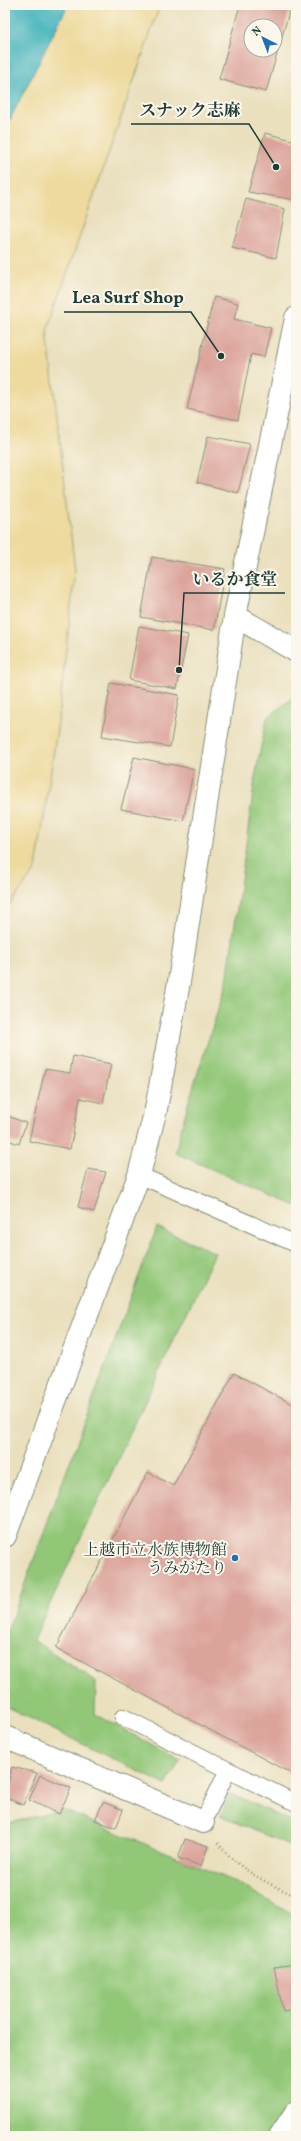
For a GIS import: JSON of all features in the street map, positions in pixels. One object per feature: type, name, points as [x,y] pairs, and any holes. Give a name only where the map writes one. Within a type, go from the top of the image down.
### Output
[{"type":"street","points":[[5,1536],[139,1175],[156,1109],[179,982],[235,616],[292,357],[296,318]]},
{"type":"street","points":[[235,616],[296,651]]},
{"type":"street","points":[[5,1737],[203,1822]]},
{"type":"street","points":[[280,2136],[296,2112]]},
{"type":"lane","points":[[139,1175],[296,1244]]},
{"type":"lane","points":[[123,1718],[296,1803]]},
{"type":"lane","points":[[203,1822],[228,1770]]},
{"type":"path","points":[[203,1822],[227,1855],[263,1881],[296,1896]]},
{"type":"green space","points":[[296,695],[296,1206],[175,1153],[189,1100],[227,982],[256,771],[267,718]]},
{"type":"green space","points":[[157,1227],[215,1253],[33,1640],[96,1681],[95,1714],[180,1760],[166,1785],[5,1706],[5,1637]]},
{"type":"green space","points":[[231,1793],[296,1824],[296,1848],[220,1816]]},
{"type":"green space","points":[[63,1810],[236,1882],[296,1917],[296,2098],[268,2136],[5,2136],[5,1824]]},
{"type":"sand","points":[[68,5],[160,5],[47,331],[75,570],[57,730],[36,869],[5,911],[5,129]]},
{"type":"water","points":[[5,5],[68,5],[5,129]]},
{"type":"building","points":[[240,5],[291,5],[283,33],[283,18],[243,18],[243,58],[276,58],[266,92],[219,79]]},
{"type":"building","points":[[265,133],[296,141],[296,200],[248,192]]},
{"type":"building","points":[[246,199],[285,209],[276,258],[232,248]]},
{"type":"building","points":[[214,297],[238,303],[234,319],[271,328],[264,357],[251,354],[238,420],[187,409]]},
{"type":"building","points":[[208,436],[250,444],[238,493],[197,482]]},
{"type":"building","points":[[152,557],[225,569],[214,630],[141,617]]},
{"type":"building","points":[[139,626],[188,635],[177,689],[129,680]]},
{"type":"building","points":[[111,683],[179,695],[170,747],[102,736]]},
{"type":"building","points":[[134,757],[194,769],[183,821],[121,809]]},
{"type":"building","points":[[73,1056],[111,1064],[103,1103],[80,1098],[70,1149],[29,1141],[45,1069],[70,1073]]},
{"type":"building","points":[[5,1115],[26,1123],[19,1144],[5,1139]]},
{"type":"building","points":[[88,1169],[106,1172],[94,1212],[78,1207]]},
{"type":"building","points":[[234,1373],[296,1406],[296,1776],[56,1648],[148,1472],[173,1486]]},
{"type":"building","points":[[12,1767],[37,1773],[23,1805],[5,1797]]},
{"type":"building","points":[[40,1775],[71,1788],[59,1814],[29,1800]]},
{"type":"building","points":[[103,1802],[123,1810],[116,1828],[95,1820]]},
{"type":"building","points":[[185,1839],[208,1846],[201,1866],[178,1858]]},
{"type":"building","points":[[296,1964],[296,2009],[283,2011],[274,1967]]},
{"type":"place","name":"スナック志麻","points":[[276,167]]},
{"type":"place","name":"Lea Surf Shop","points":[[221,356]]},
{"type":"place","name":"いるか食堂","points":[[179,670]]},
{"type":"place","name":"上越市立水族博物館 うみがたり","points":[[235,1558]]}]
